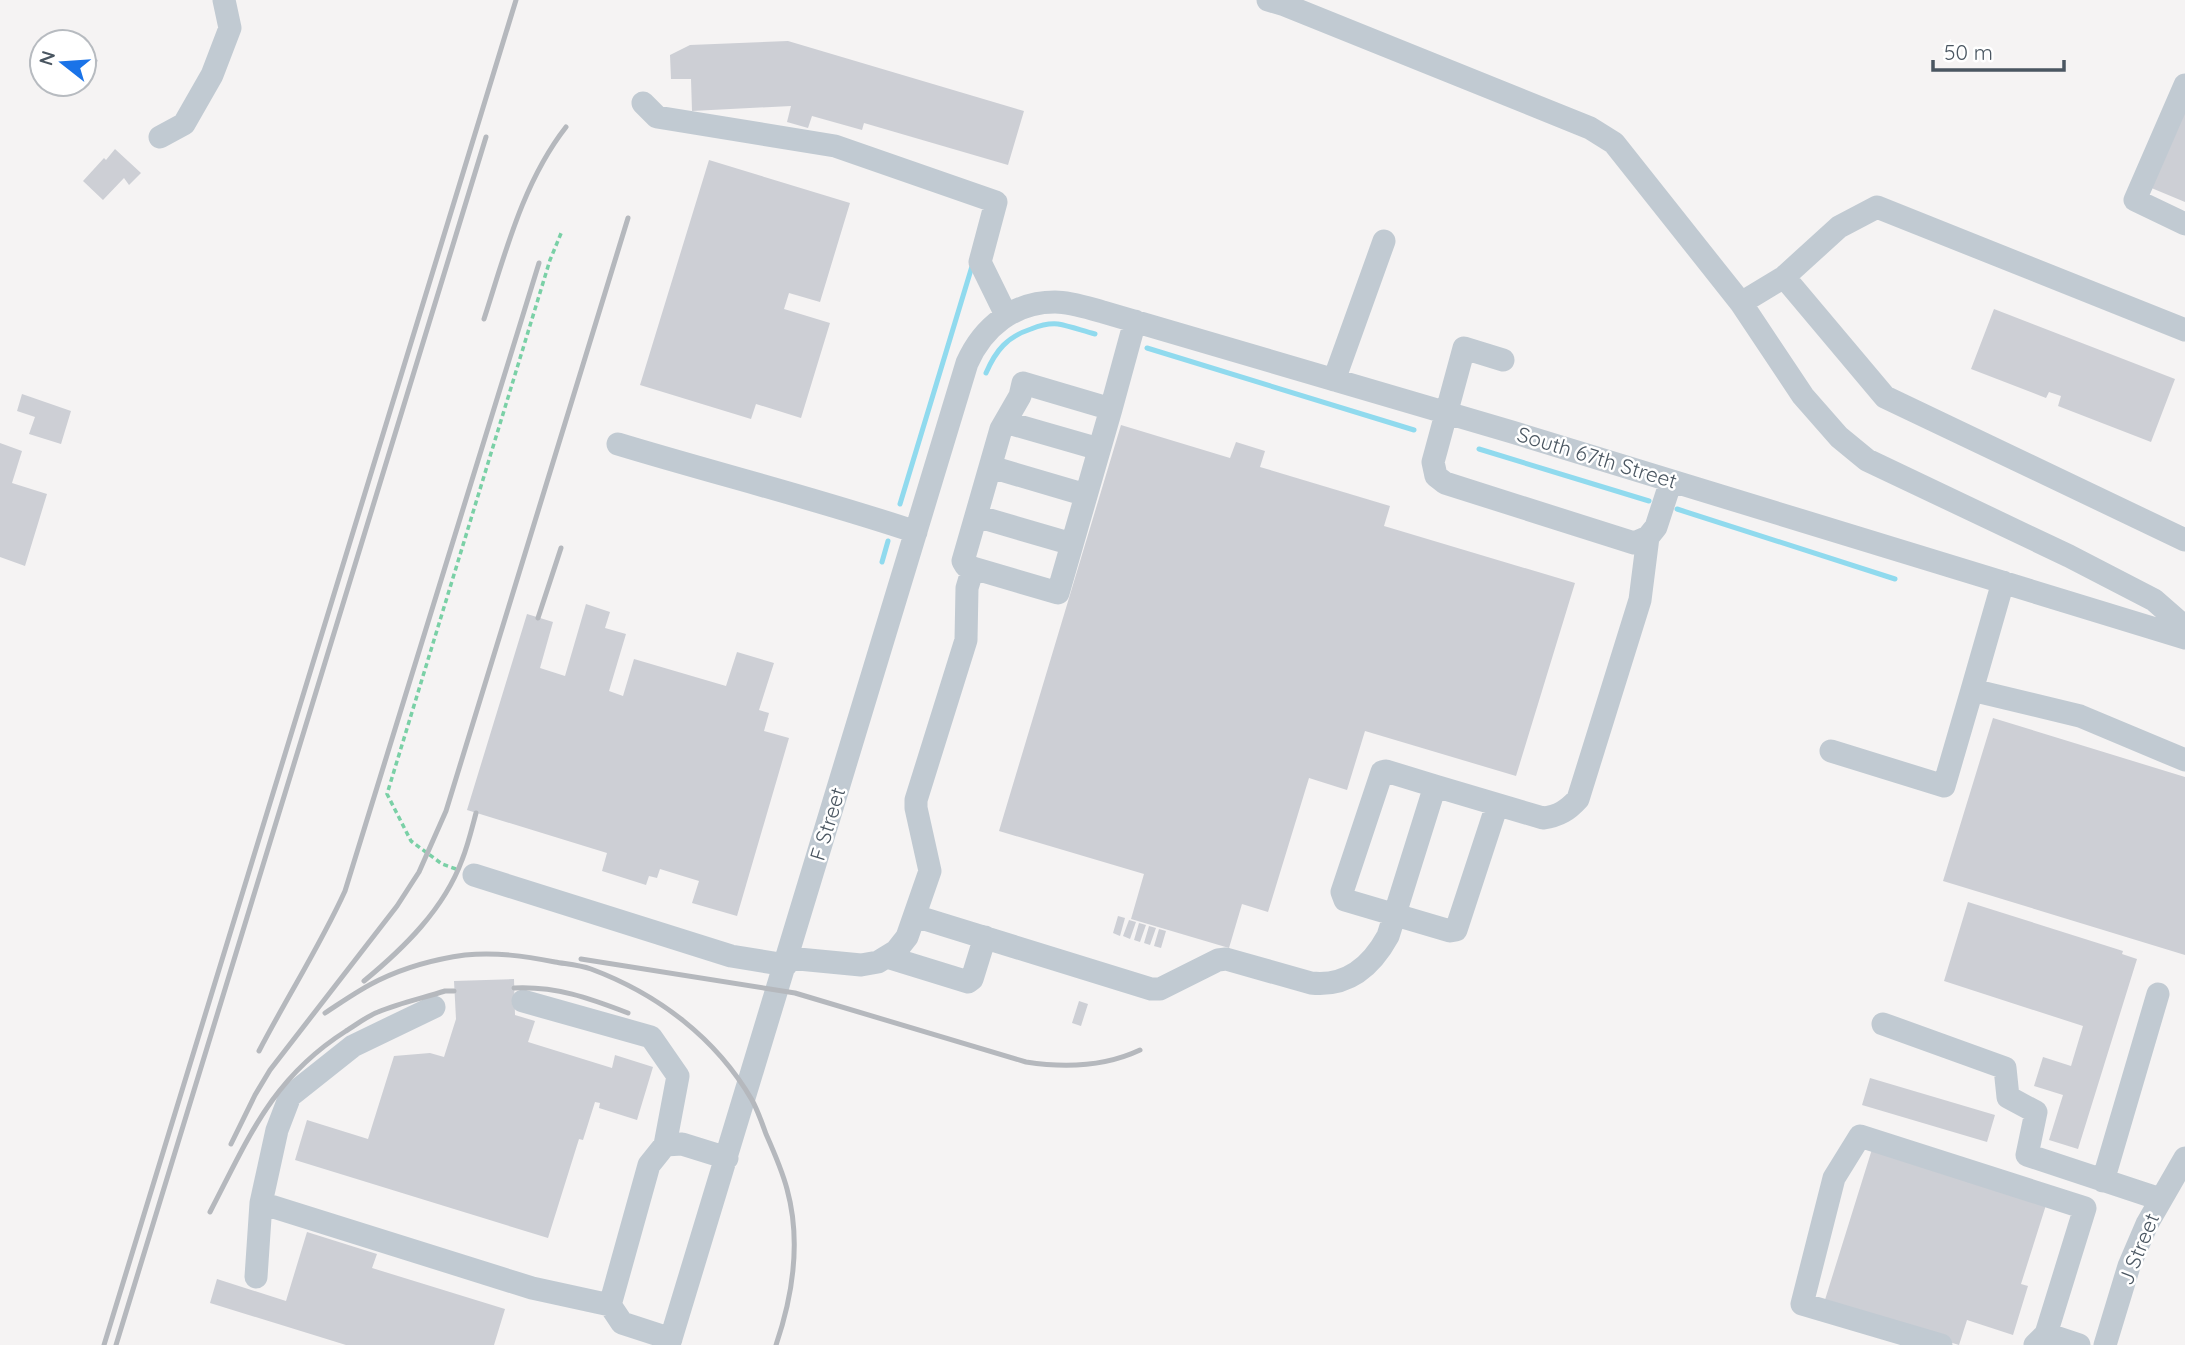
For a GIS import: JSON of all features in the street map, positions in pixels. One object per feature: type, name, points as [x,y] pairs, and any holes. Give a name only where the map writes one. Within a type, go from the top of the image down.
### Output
[{"type":"street","points":[[160,137],[184,124],[212,75],[230,28],[224,0]]},
{"type":"street","points":[[1268,0],[1590,128],[1614,143],[1741,303],[1803,396],[1839,437],[1867,460],[2069,556],[2154,600],[2185,627]]},
{"type":"street","points":[[2185,85],[2135,200],[2185,224]]},
{"type":"street","points":[[643,103],[657,117],[835,146],[996,202],[980,262],[1006,315]]},
{"type":"street","points":[[1741,303],[1784,277],[1839,227],[1877,207],[2185,330]]},
{"type":"street","points":[[1334,380],[1384,241]]},
{"type":"street","points":[[1784,277],[1885,397],[2185,540]]},
{"type":"street","name":"South 67th Street","points":[[1006,315],[1031,306],[1055,302],[1135,321],[2185,638]]},
{"type":"street","name":"F Street","points":[[670,1342],[967,363],[980,339],[1006,315]]},
{"type":"street","points":[[1111,409],[1023,383],[1020,396],[1005,422],[990,467],[963,561],[966,566],[1058,593],[1111,409],[1135,321]]},
{"type":"street","points":[[1503,360],[1464,348],[1433,462],[1436,476],[1445,483],[1634,543],[1648,537],[1656,527],[1671,481]]},
{"type":"street","points":[[1005,422],[1099,449]]},
{"type":"street","points":[[618,444],[741,481],[855,511],[916,532]]},
{"type":"street","points":[[990,467],[1086,495]]},
{"type":"street","points":[[976,516],[1072,544]]},
{"type":"street","points":[[1497,805],[1456,930],[1450,931],[1342,897],[1382,772],[1544,818],[1556,816],[1570,808],[1578,799],[1640,600],[1648,537]]},
{"type":"street","points":[[474,875],[731,956],[861,965],[878,962],[887,957],[896,951],[907,937],[930,871],[916,800],[966,640],[967,588],[973,568]]},
{"type":"street","points":[[1832,751],[1944,786],[2003,582]]},
{"type":"street","points":[[1972,690],[2080,716],[2185,760]]},
{"type":"street","points":[[915,916],[1151,989],[1160,989],[1218,960],[1226,959],[1311,983],[1325,985],[1344,981],[1362,969],[1380,951],[1388,936],[1435,786]]},
{"type":"street","points":[[887,957],[968,982],[972,979],[985,937]]},
{"type":"street","points":[[2103,1181],[2158,994]]},
{"type":"street","points":[[523,1001],[651,1037],[678,1076],[666,1145],[649,1166],[610,1306]]},
{"type":"street","points":[[256,1277],[261,1203],[277,1130],[290,1096],[353,1046],[434,1007]]},
{"type":"street","points":[[1883,1024],[2005,1068],[2008,1097],[2036,1112],[2027,1154],[2160,1199]]},
{"type":"street","points":[[1941,1345],[1802,1304],[1834,1178],[1860,1136],[2085,1208],[2041,1339],[2079,1345]]},
{"type":"street","points":[[666,1145],[682,1144],[727,1158]]},
{"type":"street","name":"J Street","points":[[2105,1345],[2129,1266],[2147,1224],[2185,1158]]},
{"type":"street","points":[[261,1203],[532,1288],[610,1306],[622,1323],[670,1342]]},
{"type":"path","points":[[474,875],[442,864],[411,841],[387,794],[550,260],[562,231]]},
{"type":"building","points":[[788,41],[1024,111],[1008,165],[864,123],[862,130],[812,116],[808,128],[787,122],[791,106],[692,111],[691,79],[671,79],[670,55],[690,45]]},
{"type":"building","points":[[2185,103],[2185,202],[2149,187]]},
{"type":"building","points":[[115,149],[141,173],[129,185],[124,178],[103,200],[83,181]]},
{"type":"building","points":[[709,160],[850,203],[820,302],[789,293],[784,309],[830,323],[801,418],[756,404],[751,419],[640,385]]},
{"type":"building","points":[[1994,309],[2175,379],[2151,442],[2058,406],[2061,396],[2049,392],[2046,398],[1971,369]]},
{"type":"building","points":[[22,394],[71,411],[61,444],[29,434],[35,417],[17,411]]},
{"type":"building","points":[[1121,425],[1230,458],[1236,442],[1265,451],[1260,467],[1390,506],[1384,526],[1575,583],[1516,776],[1365,731],[1347,790],[1309,778],[1268,912],[1242,904],[1229,948],[1131,919],[1144,874],[999,831]]},
{"type":"building","points":[[0,443],[22,451],[12,483],[47,494],[25,566],[0,557]]},
{"type":"building","points":[[586,604],[610,612],[605,628],[626,634],[609,691],[623,696],[634,659],[726,686],[737,652],[774,663],[759,710],[769,713],[764,731],[789,738],[737,916],[692,903],[699,881],[660,869],[657,878],[649,876],[646,885],[602,871],[607,853],[467,810],[527,614],[553,622],[540,668],[565,676]]},
{"type":"building","points":[[1993,718],[2185,777],[2185,955],[1943,881]]},
{"type":"building","points":[[1968,902],[2123,951],[2122,954],[2137,959],[2078,1149],[2049,1140],[2063,1095],[2034,1086],[2043,1057],[2071,1066],[2083,1026],[1944,981]]},
{"type":"building","points":[[1118,916],[1125,918],[1120,936],[1113,933]]},
{"type":"building","points":[[1129,920],[1136,922],[1130,939],[1123,936]]},
{"type":"building","points":[[1139,923],[1146,925],[1140,942],[1134,940]]},
{"type":"building","points":[[1149,926],[1156,928],[1150,945],[1144,943]]},
{"type":"building","points":[[1159,929],[1166,931],[1161,948],[1154,946]]},
{"type":"building","points":[[514,979],[515,1015],[535,1021],[528,1042],[612,1068],[615,1055],[653,1067],[637,1120],[599,1108],[600,1103],[595,1102],[583,1140],[579,1139],[548,1238],[295,1160],[307,1120],[368,1139],[394,1056],[430,1053],[444,1057],[456,1019],[454,981]]},
{"type":"building","points":[[1079,1001],[1088,1004],[1081,1026],[1072,1023]]},
{"type":"building","points":[[1870,1078],[1995,1115],[1987,1142],[1862,1105]]},
{"type":"building","points":[[1873,1146],[2046,1205],[2021,1284],[2028,1286],[2013,1335],[1967,1320],[1959,1345],[1824,1303]]},
{"type":"building","points":[[307,1232],[377,1254],[372,1268],[505,1309],[494,1345],[346,1345],[210,1303],[217,1279],[286,1301]]},
{"type":"waterway","points":[[900,504],[973,263]]},
{"type":"waterway","points":[[986,373],[1003,345],[1023,332],[1048,324],[1058,324],[1095,334]]},
{"type":"waterway","points":[[1147,348],[1414,430]]},
{"type":"waterway","points":[[1479,449],[1649,501]]},
{"type":"waterway","points":[[1677,509],[1895,579]]},
{"type":"waterway","points":[[882,562],[888,541]]},
{"type":"railway","points":[[104,1345],[516,0]]},
{"type":"railway","points":[[484,319],[527,195],[551,148],[566,127]]},
{"type":"railway","points":[[116,1345],[486,137]]},
{"type":"railway","points":[[231,1144],[270,1070],[397,906],[419,872],[446,811],[628,218]]},
{"type":"railway","points":[[259,1051],[345,891],[539,263]]},
{"type":"railway","points":[[538,618],[561,548]]},
{"type":"railway","points":[[364,981],[408,941],[445,895],[462,860],[476,813]]},
{"type":"railway","points":[[325,1013],[365,987],[400,971],[443,959],[488,954],[532,958],[591,969],[616,979],[662,1005],[703,1038],[737,1078],[752,1100],[778,1161],[791,1208],[794,1248],[791,1287],[776,1345]]},
{"type":"railway","points":[[581,959],[795,993],[1026,1062],[1084,1065],[1112,1060],[1140,1050]]},
{"type":"railway","points":[[514,988],[558,991],[628,1013]]},
{"type":"railway","points":[[210,1212],[265,1111],[299,1069],[321,1049],[374,1014],[445,991],[454,991]]}]
